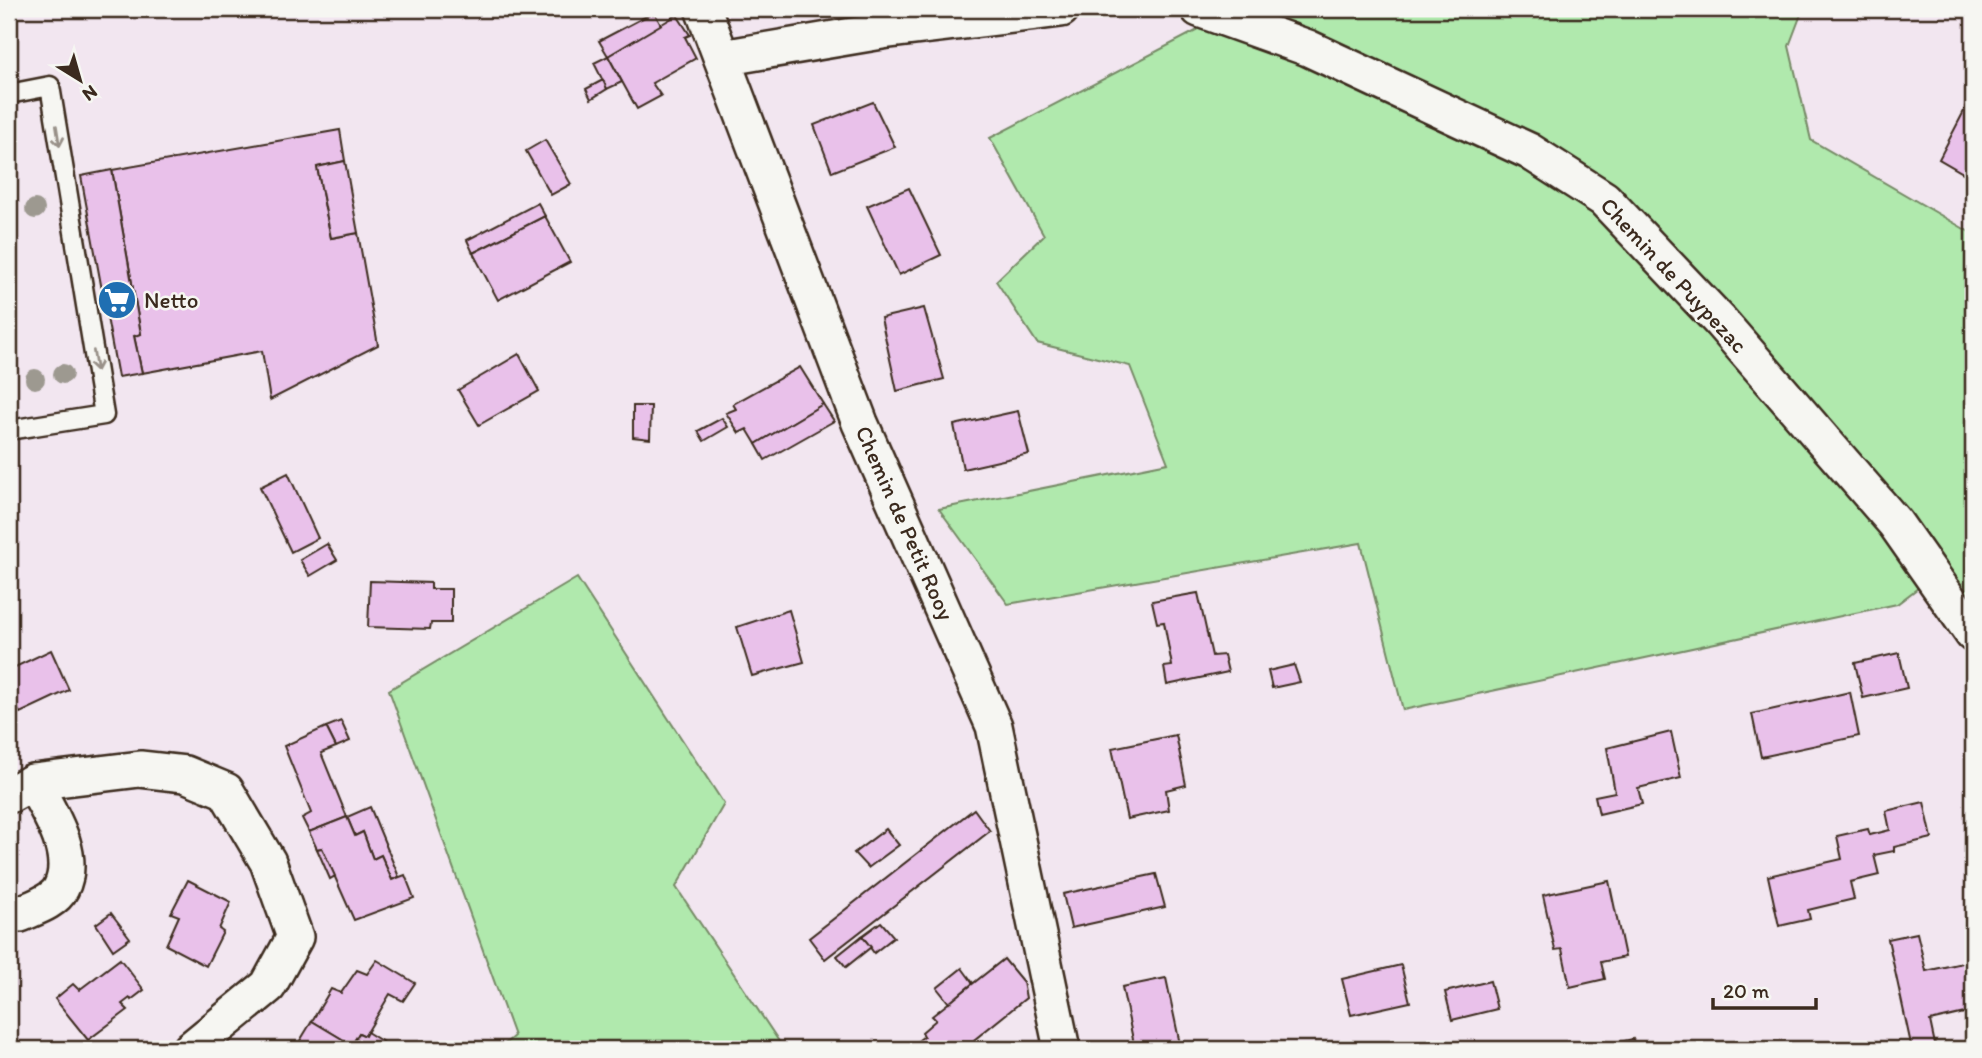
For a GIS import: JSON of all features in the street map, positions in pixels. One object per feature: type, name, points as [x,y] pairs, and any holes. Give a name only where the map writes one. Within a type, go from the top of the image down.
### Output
[{"type":"street","name":"Chemin de Petit Rooy","points":[[703,9],[860,423],[994,726],[1062,1049]]},
{"type":"street","points":[[722,58],[882,31],[1061,9]]},
{"type":"street","name":"Chemin de Puypezac","points":[[1199,9],[1308,48],[1530,150],[1604,199],[1719,320],[1895,523],[1973,634]]},
{"type":"street","points":[[21,789],[140,769],[185,774],[226,791],[268,862],[295,937],[268,986],[191,1049]]},
{"type":"street","points":[[9,910],[20,914],[43,904],[60,890],[66,868],[61,834],[21,789]]},
{"type":"lane","points":[[9,94],[50,86],[104,415],[9,430]]},
{"type":"green space","points":[[1205,9],[1803,9],[1789,46],[1811,140],[1973,234],[1973,606],[1947,566],[1897,604],[1403,710],[1361,543],[1008,604],[939,509],[1168,463],[1130,366],[1037,343],[996,281],[1044,235],[990,138],[1196,31]]},
{"type":"green space","points":[[577,578],[724,804],[676,887],[784,1049],[499,1049],[514,1036],[389,690]]},
{"type":"building","points":[[762,9],[840,9],[840,14],[762,17]]},
{"type":"building","points":[[654,12],[661,25],[608,56],[599,41]]},
{"type":"building","points":[[677,15],[690,35],[685,37],[696,58],[652,83],[661,96],[637,109],[608,56]]},
{"type":"building","points":[[608,56],[622,82],[607,89],[594,63]]},
{"type":"building","points":[[603,80],[607,89],[591,99],[586,89]]},
{"type":"building","points":[[1973,94],[1973,170],[1970,177],[1939,159]]},
{"type":"building","points":[[873,102],[895,147],[832,172],[814,125]]},
{"type":"building","points":[[340,130],[345,161],[317,167],[331,238],[358,233],[378,345],[270,400],[262,351],[142,373],[134,336],[141,334],[112,170]]},
{"type":"building","points":[[545,140],[571,184],[551,195],[526,151]]},
{"type":"building","points":[[345,161],[358,233],[331,238],[317,167]]},
{"type":"building","points":[[112,170],[141,334],[134,336],[142,373],[118,377],[81,176]]},
{"type":"building","points":[[909,188],[941,255],[899,275],[867,206]]},
{"type":"building","points":[[538,203],[545,216],[473,253],[467,240]]},
{"type":"building","points":[[545,216],[570,262],[498,300],[473,253]]},
{"type":"building","points":[[924,308],[944,379],[897,391],[881,318]]},
{"type":"building","points":[[519,354],[539,391],[479,425],[458,390]]},
{"type":"building","points":[[800,367],[823,404],[756,444],[747,429],[739,433],[726,413],[736,409],[733,404]]},
{"type":"building","points":[[823,404],[834,421],[765,460],[756,444]]},
{"type":"building","points":[[633,406],[651,406],[650,439],[633,437]]},
{"type":"building","points":[[1018,411],[1029,454],[963,469],[954,425]]},
{"type":"building","points":[[722,418],[728,427],[704,441],[698,431]]},
{"type":"building","points":[[288,473],[318,538],[291,552],[260,487]]},
{"type":"building","points":[[327,544],[337,560],[310,576],[300,560]]},
{"type":"building","points":[[370,581],[431,583],[431,589],[451,589],[451,623],[431,623],[430,629],[368,627]]},
{"type":"building","points":[[1198,593],[1212,656],[1224,655],[1228,672],[1167,685],[1164,667],[1172,666],[1164,622],[1157,623],[1152,601]]},
{"type":"building","points":[[789,610],[804,662],[752,676],[737,627]]},
{"type":"building","points":[[51,650],[69,690],[20,713],[15,704],[9,707],[9,666],[11,669]]},
{"type":"building","points":[[1899,653],[1907,688],[1863,698],[1855,663]]},
{"type":"building","points":[[1294,665],[1300,682],[1272,688],[1268,671]]},
{"type":"building","points":[[1850,692],[1859,736],[1761,757],[1752,714]]},
{"type":"building","points":[[341,721],[350,741],[336,747],[326,727]]},
{"type":"building","points":[[326,727],[336,747],[321,753],[347,817],[309,832],[302,818],[311,813],[284,746]]},
{"type":"building","points":[[1671,732],[1681,778],[1638,788],[1642,804],[1599,814],[1595,796],[1615,792],[1607,748]]},
{"type":"building","points":[[1176,735],[1186,785],[1166,790],[1169,810],[1127,819],[1112,748]]},
{"type":"building","points":[[1924,802],[1932,838],[1874,855],[1879,875],[1850,882],[1854,899],[1808,910],[1810,919],[1779,926],[1768,876],[1842,859],[1837,836],[1868,829],[1870,835],[1890,830],[1886,811]]},
{"type":"building","points":[[370,807],[399,877],[392,880],[381,855],[373,859],[363,832],[355,836],[347,817]]},
{"type":"building","points":[[974,809],[990,831],[825,959],[809,938]]},
{"type":"building","points":[[347,817],[355,836],[363,832],[373,859],[381,855],[392,880],[405,875],[414,898],[354,920],[322,848],[317,849],[309,832]]},
{"type":"building","points":[[886,829],[899,845],[868,868],[854,853]]},
{"type":"building","points":[[322,848],[335,876],[330,879],[317,849]]},
{"type":"building","points":[[1156,874],[1165,907],[1071,928],[1063,894]]},
{"type":"building","points":[[188,880],[231,902],[219,929],[223,932],[206,966],[166,945],[179,916],[171,913]]},
{"type":"building","points":[[1609,881],[1625,957],[1601,962],[1605,979],[1570,987],[1562,949],[1555,950],[1543,895]]},
{"type":"building","points":[[111,913],[130,938],[113,950],[96,924]]},
{"type":"building","points":[[881,922],[894,937],[874,953],[862,936]]},
{"type":"building","points":[[1917,933],[1926,971],[1967,962],[1973,990],[1973,1011],[1930,1021],[1936,1049],[1912,1049],[1888,939]]},
{"type":"building","points":[[862,936],[871,947],[846,967],[837,956]]},
{"type":"building","points":[[120,959],[144,990],[122,1004],[128,1010],[88,1040],[55,999],[73,984],[79,990]]},
{"type":"building","points":[[1004,959],[1023,982],[1026,998],[974,1040],[981,1049],[908,1049],[924,1036],[922,1032],[936,1020],[932,1016]]},
{"type":"building","points":[[377,960],[415,983],[403,1001],[390,994],[365,1036],[359,1033],[352,1045],[312,1021],[331,989],[341,993],[357,970],[367,974]]},
{"type":"building","points":[[1401,965],[1410,1002],[1351,1015],[1342,979]]},
{"type":"building","points":[[962,968],[973,983],[949,1003],[937,988]]},
{"type":"building","points":[[1166,978],[1181,1049],[1135,1049],[1122,987]]},
{"type":"building","points":[[1490,981],[1497,1009],[1452,1020],[1445,992]]},
{"type":"building","points":[[312,1021],[352,1045],[349,1049],[295,1049]]},
{"type":"building","points":[[367,1032],[383,1042],[378,1049],[359,1049],[352,1045],[359,1033],[365,1036]]},
{"type":"building","points":[[1633,1039],[1636,1049],[1594,1049],[1594,1048]]},
{"type":"place","name":"Netto","points":[[117,300]]}]
